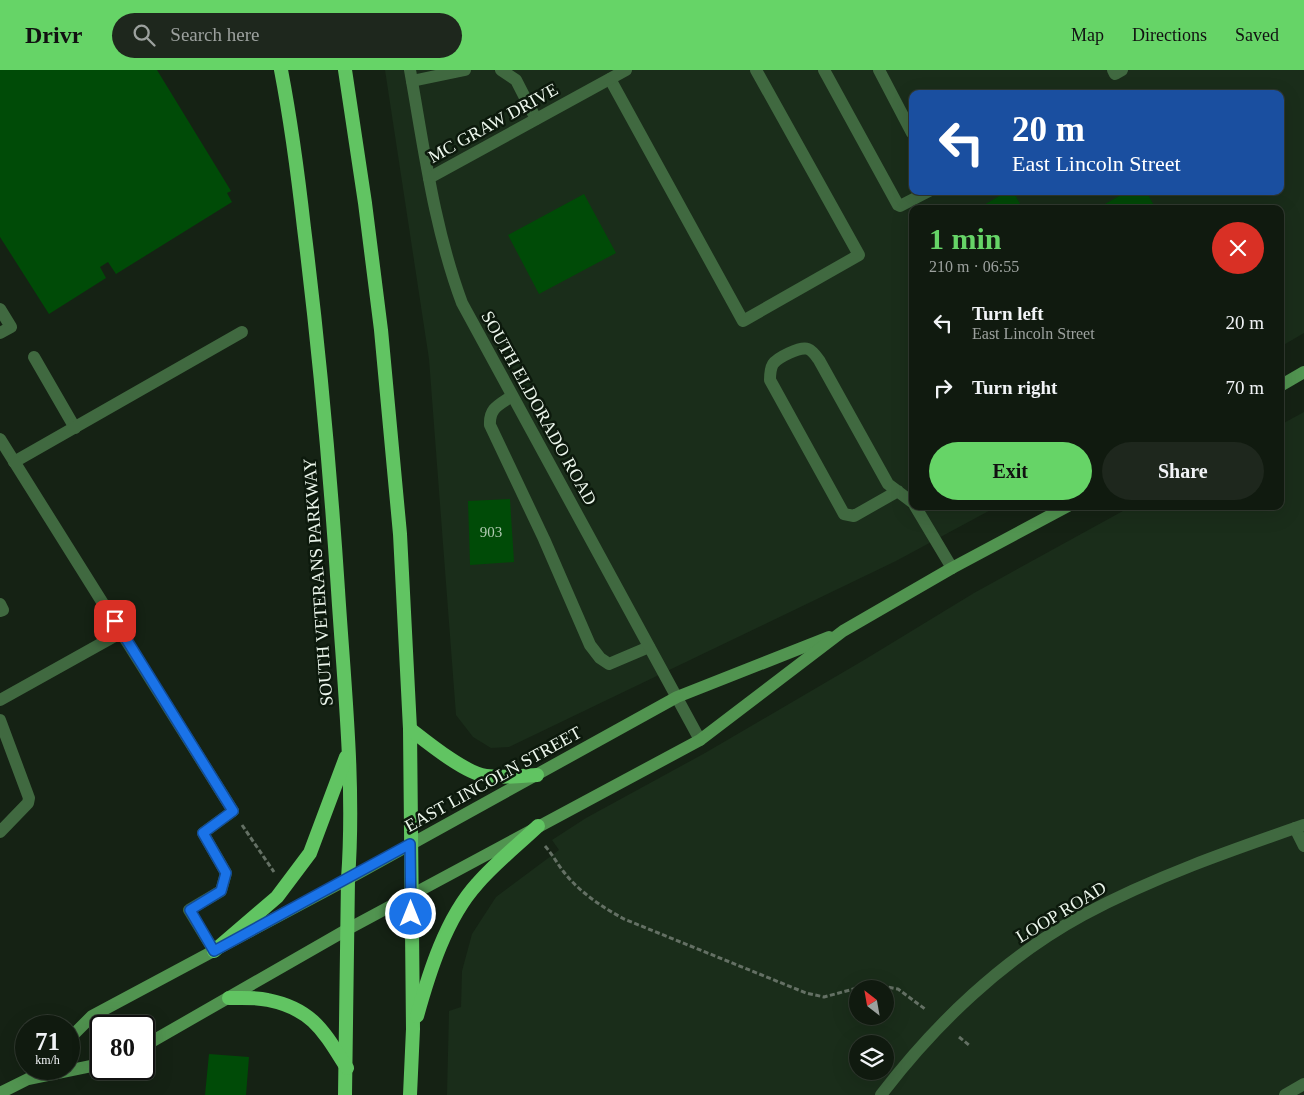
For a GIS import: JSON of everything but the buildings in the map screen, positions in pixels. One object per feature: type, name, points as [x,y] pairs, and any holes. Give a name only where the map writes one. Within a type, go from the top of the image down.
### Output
[{"type":"highway","name":"SOUTH VETERANS PARKWAY","points":[[281,70],[290,113],[309,264],[329,458],[348,752],[350,844],[345,1095]]},
{"type":"highway","points":[[345,70],[381,330],[400,534],[410,729],[413,1029],[410,1095]]},
{"type":"highway","points":[[410,729],[443,754],[475,773],[486,776],[537,775]]},
{"type":"highway","points":[[214,951],[277,897],[310,853],[348,752]]},
{"type":"highway","points":[[413,1029],[441,944],[455,915],[476,885],[538,826]]},
{"type":"highway","points":[[229,998],[266,999],[301,1011],[320,1028],[347,1068]]},
{"type":"main road","points":[[1284,384],[1304,372]]},
{"type":"main road","name":"EAST LINCOLN STREET","points":[[155,1040],[348,929],[700,740],[843,631],[952,568],[1061,510]]},
{"type":"main road","name":"EAST LINCOLN STREET","points":[[80,1028],[92,1016],[348,879],[676,696],[843,631]]},
{"type":"main road","points":[[0,1093],[26,1080]]},
{"type":"street","points":[[411,75],[464,70]]},
{"type":"street","points":[[501,70],[516,80],[536,119]]},
{"type":"street","name":"MC GRAW DRIVE","points":[[429,178],[626,70]]},
{"type":"street","points":[[610,78],[743,321],[859,255],[756,70]]},
{"type":"street","points":[[824,70],[898,205],[900,206],[921,195]]},
{"type":"street","points":[[879,70],[909,127]]},
{"type":"street","points":[[1113,70],[1116,74],[1122,70]]},
{"type":"street","name":"SOUTH ELDORADO ROAD","points":[[411,75],[437,221],[449,267],[462,303],[700,740]]},
{"type":"street","points":[[0,309],[11,327],[0,333]]},
{"type":"street","points":[[14,462],[242,332]]},
{"type":"street","points":[[898,491],[854,516],[844,514],[770,380],[770,371],[773,363],[795,350],[806,348],[812,350],[888,484],[898,491],[909,500]]},
{"type":"street","points":[[34,357],[75,428]]},
{"type":"street","points":[[512,396],[492,410],[489,417],[490,426],[544,539],[590,645],[600,658],[610,664],[649,647]]},
{"type":"street","points":[[0,439],[233,811],[203,833],[226,873],[221,891],[190,910],[214,951]]},
{"type":"street","points":[[917,510],[952,568]]},
{"type":"street","points":[[0,604],[3,610],[0,611]]},
{"type":"street","points":[[0,700],[122,632]]},
{"type":"street","points":[[0,720],[29,798],[28,803],[0,832]]},
{"type":"street","points":[[1299,826],[1304,846]]},
{"type":"street","name":"LOOP ROAD","points":[[880,1095],[917,1050],[966,1001],[1023,954],[1056,931],[1149,883],[1299,826]]},
{"type":"street","points":[[1284,1095],[1304,1084]]},
{"type":"path","points":[[233,811],[275,872],[272,878]]},
{"type":"path","points":[[545,846],[578,888],[604,908],[624,919],[806,993],[824,997],[861,987],[881,986],[898,989],[925,1009]]},
{"type":"path","points":[[959,1037],[969,1044]]},
{"type":"shaded area","points":[[385,70],[1304,70],[1304,333],[1284,345],[1284,205],[909,205],[909,510],[991,510],[896,561],[509,747],[491,748],[473,737],[456,715],[429,359]]},
{"type":"shaded area","points":[[1304,412],[1304,1095],[447,1095],[449,1011],[461,1007],[462,971],[472,934],[496,897],[559,850],[552,840],[586,818],[705,753],[974,593],[1125,510],[1284,510],[1284,423]]},
{"type":"route","points":[[115,621],[233,811],[203,833],[226,873],[221,891],[190,910],[214,951],[410,844],[411,914]]}]
